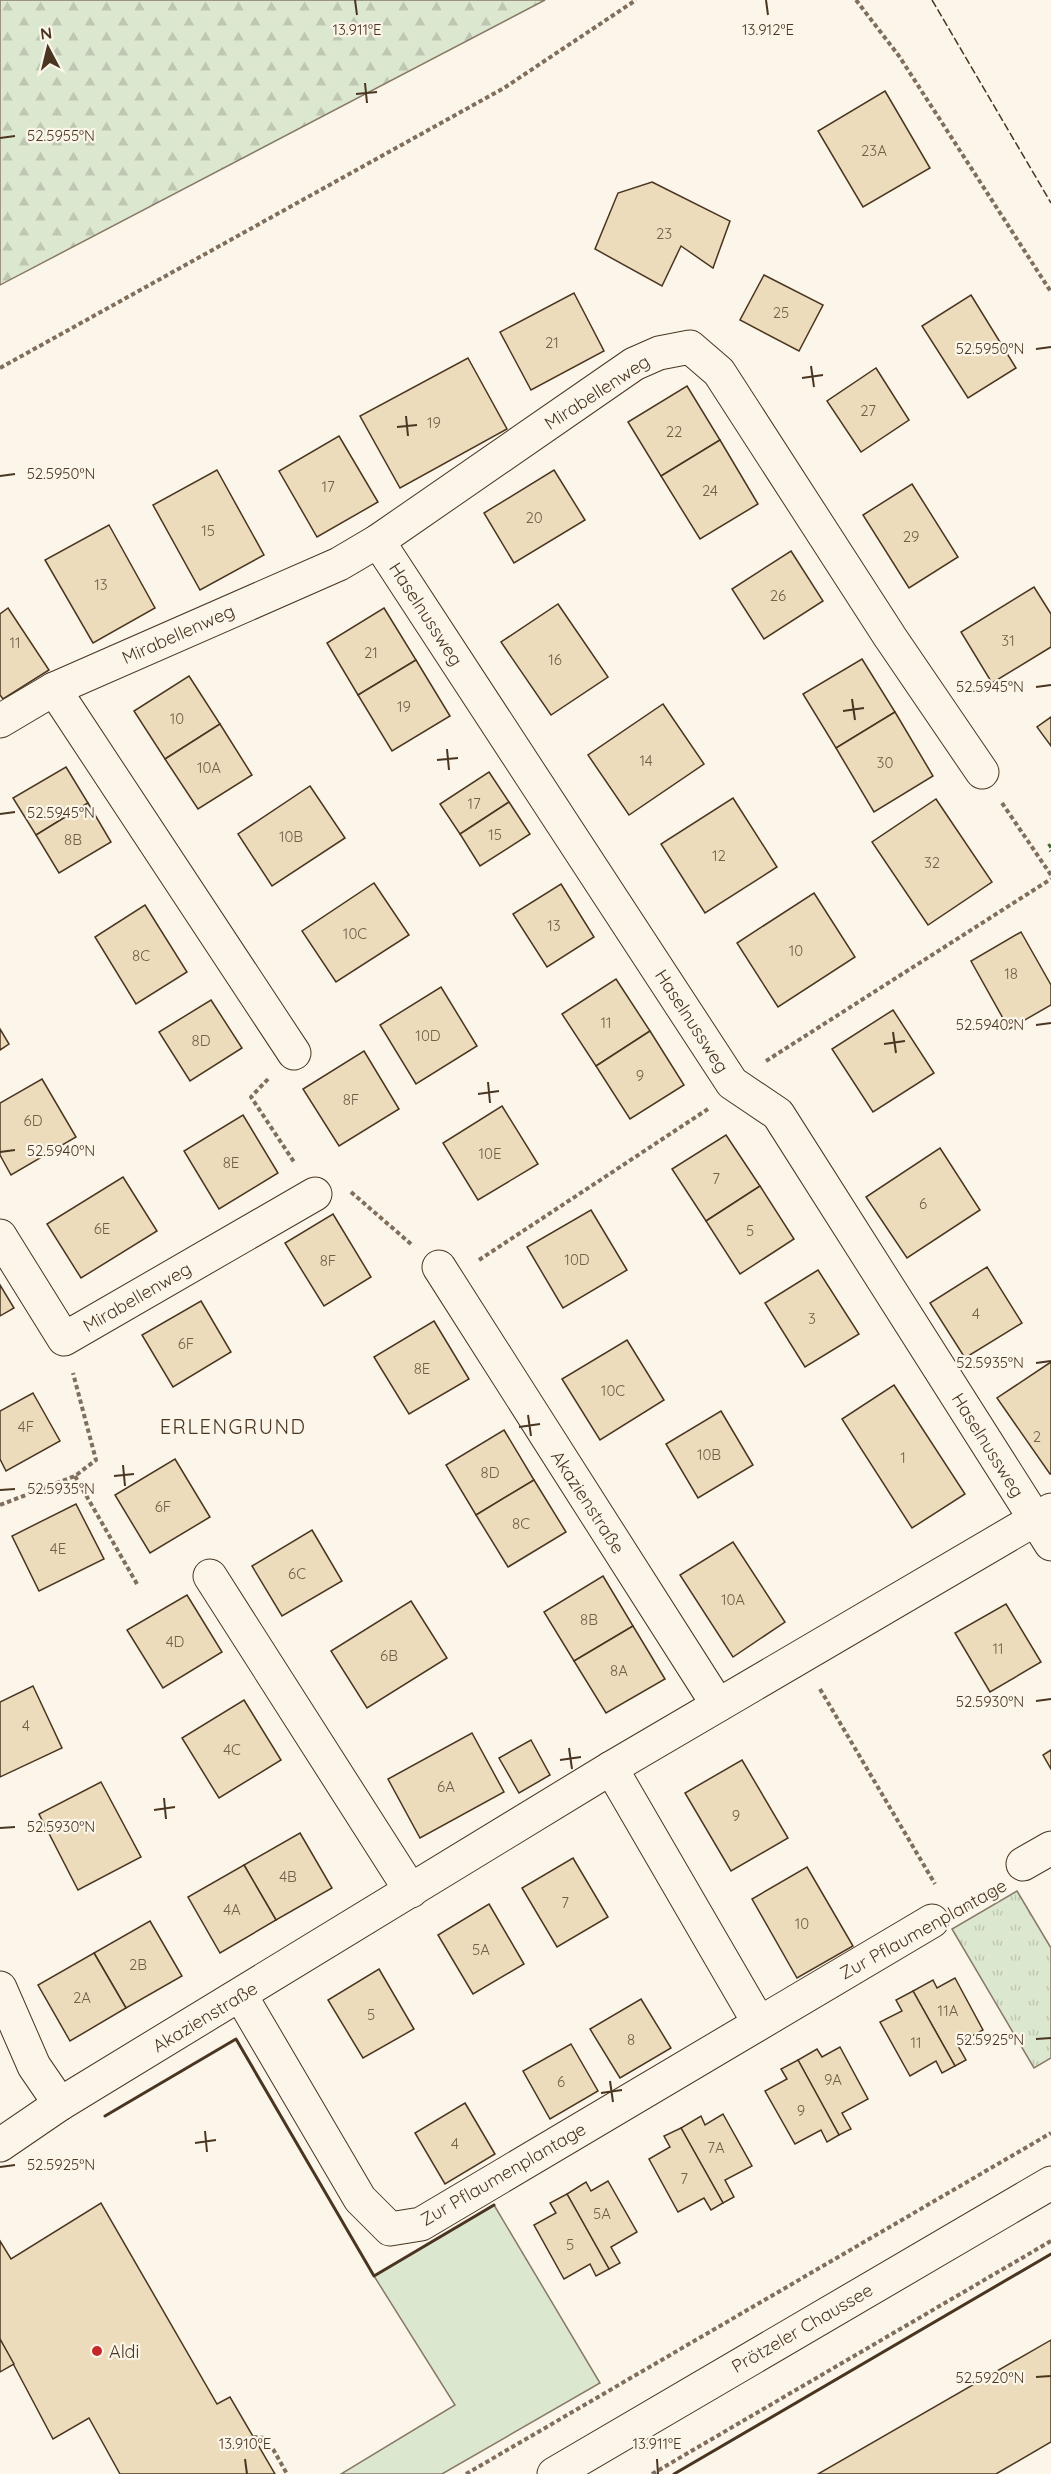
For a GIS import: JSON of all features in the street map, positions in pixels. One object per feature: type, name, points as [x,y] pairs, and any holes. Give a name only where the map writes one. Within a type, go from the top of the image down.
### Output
[{"type":"street","name":"Mirabellenweg","points":[[0,721],[54,688],[339,564],[378,541],[634,364],[659,352],[690,347],[719,372],[884,627],[982,772]]},
{"type":"street","name":"Haselnussweg","points":[[378,541],[732,1083],[778,1114],[1046,1524]]},
{"type":"street","points":[[54,688],[294,1053]]},
{"type":"street","name":"Mirabellenweg","points":[[0,1236],[64,1339],[315,1194]]},
{"type":"street","name":"Akazienstraße","points":[[443,1274],[718,1705]]},
{"type":"street","name":"Akazienstraße","points":[[0,2145],[60,2104],[241,1996],[611,1768],[718,1705],[1046,1524]]},
{"type":"street","points":[[210,1576],[411,1891]]},
{"type":"street","points":[[611,1768],[759,2023]]},
{"type":"street","name":"Zur Pflaumenplantage","points":[[1023,1864],[1051,1848]]},
{"type":"street","name":"Zur Pflaumenplantage","points":[[241,1996],[360,2199],[390,2229],[421,2224],[932,1921]]},
{"type":"street","points":[[0,1988],[34,2066],[60,2104]]},
{"type":"street","name":"Prötzeler Chaussee","points":[[554,2474],[1051,2183]]},
{"type":"path","points":[[0,368],[504,88],[636,0]]},
{"type":"path","points":[[856,0],[899,56],[1051,292]]},
{"type":"path","points":[[443,1274],[720,1100],[732,1083],[1051,877],[982,772]]},
{"type":"path","points":[[0,1505],[75,1476],[96,1460],[64,1339]]},
{"type":"path","points":[[75,1476],[137,1584]]},
{"type":"path","points":[[802,1658],[936,1885]]},
{"type":"path","name":"Zur Pflaumenplantage","points":[[932,1921],[944,1922],[1012,1880],[1023,1864]]},
{"type":"path","points":[[466,2474],[1051,2133]]},
{"type":"path","points":[[652,2474],[1051,2241]]},
{"type":"path","points":[[253,2437],[266,2438]]},
{"type":"path","points":[[273,2449],[287,2474]]},
{"type":"green space","points":[[0,0],[545,0],[0,285]]},
{"type":"green space","points":[[1017,1891],[1051,1948],[1051,2058],[1034,2068],[952,1929]]},
{"type":"green space","points":[[494,2205],[600,2383],[442,2474],[341,2474],[455,2405],[374,2276]]},
{"type":"building","points":[[885,91],[930,168],[863,207],[818,131]]},
{"type":"building","points":[[652,182],[730,221],[713,268],[681,246],[662,286],[595,249],[618,193]]},
{"type":"building","points":[[764,275],[823,305],[799,351],[740,320]]},
{"type":"building","points":[[574,293],[604,351],[531,390],[500,332]]},
{"type":"building","points":[[971,295],[1016,368],[968,398],[922,326]]},
{"type":"building","points":[[468,358],[507,429],[400,488],[360,416]]},
{"type":"building","points":[[876,368],[909,420],[861,452],[827,401]]},
{"type":"building","points":[[687,386],[720,440],[661,476],[628,422]]},
{"type":"building","points":[[339,436],[378,502],[317,537],[279,471]]},
{"type":"building","points":[[720,440],[758,504],[700,539],[661,476]]},
{"type":"building","points":[[217,470],[264,555],[200,590],[153,505]]},
{"type":"building","points":[[554,470],[585,520],[514,563],[484,513]]},
{"type":"building","points":[[912,484],[958,557],[909,588],[863,515]]},
{"type":"building","points":[[109,525],[155,608],[93,643],[45,560]]},
{"type":"building","points":[[791,551],[823,601],[764,639],[732,589]]},
{"type":"building","points":[[1034,587],[1051,614],[1051,647],[992,683],[961,632]]},
{"type":"building","points":[[558,604],[608,677],[551,715],[501,642]]},
{"type":"building","points":[[8,608],[49,670],[3,699],[0,695],[0,614]]},
{"type":"building","points":[[384,608],[416,660],[358,695],[327,643]]},
{"type":"building","points":[[862,659],[895,712],[836,748],[803,694]]},
{"type":"building","points":[[416,660],[450,716],[392,751],[358,695]]},
{"type":"building","points":[[189,676],[220,724],[165,759],[134,711]]},
{"type":"building","points":[[663,704],[704,764],[629,815],[588,755]]},
{"type":"building","points":[[895,712],[933,776],[874,812],[836,748]]},
{"type":"building","points":[[1051,717],[1051,746],[1037,727]]},
{"type":"building","points":[[220,724],[252,775],[198,809],[165,759]]},
{"type":"building","points":[[66,767],[88,803],[36,835],[13,798]]},
{"type":"building","points":[[489,772],[509,802],[460,834],[440,804]]},
{"type":"building","points":[[310,786],[345,838],[272,886],[238,834]]},
{"type":"building","points":[[733,798],[777,867],[705,913],[661,844]]},
{"type":"building","points":[[936,799],[992,882],[928,925],[872,842]]},
{"type":"building","points":[[509,802],[530,834],[480,866],[460,834]]},
{"type":"building","points":[[88,803],[111,842],[59,873],[36,835]]},
{"type":"building","points":[[374,883],[409,935],[336,982],[302,931]]},
{"type":"building","points":[[561,884],[594,937],[547,967],[513,914]]},
{"type":"building","points":[[814,893],[855,957],[778,1007],[737,943]]},
{"type":"building","points":[[145,905],[187,972],[136,1004],[95,937]]},
{"type":"building","points":[[1021,932],[1051,985],[1051,1005],[1009,1029],[971,961]]},
{"type":"building","points":[[616,979],[650,1031],[596,1066],[562,1014]]},
{"type":"building","points":[[441,987],[477,1046],[416,1084],[380,1025]]},
{"type":"building","points":[[211,1000],[242,1048],[190,1081],[159,1032]]},
{"type":"building","points":[[893,1010],[934,1073],[873,1112],[832,1049]]},
{"type":"building","points":[[0,1029],[9,1044],[0,1050]]},
{"type":"building","points":[[650,1031],[684,1085],[630,1119],[596,1066]]},
{"type":"building","points":[[364,1051],[399,1109],[339,1146],[303,1089]]},
{"type":"building","points":[[42,1079],[76,1137],[11,1175],[0,1155],[0,1103]]},
{"type":"building","points":[[502,1106],[538,1164],[478,1200],[443,1143]]},
{"type":"building","points":[[243,1115],[278,1173],[219,1209],[184,1151]]},
{"type":"building","points":[[726,1135],[760,1186],[706,1221],[672,1169]]},
{"type":"building","points":[[940,1148],[980,1210],[907,1258],[866,1197]]},
{"type":"building","points":[[123,1177],[157,1231],[81,1278],[47,1224]]},
{"type":"building","points":[[760,1186],[794,1239],[740,1274],[706,1221]]},
{"type":"building","points":[[591,1210],[627,1270],[563,1308],[527,1247]]},
{"type":"building","points":[[333,1214],[371,1277],[324,1306],[285,1243]]},
{"type":"building","points":[[987,1267],[1022,1323],[965,1358],[930,1303]]},
{"type":"building","points":[[818,1270],[859,1334],[805,1367],[765,1303]]},
{"type":"building","points":[[0,1285],[14,1308],[0,1316]]},
{"type":"building","points":[[201,1301],[231,1352],[173,1387],[142,1335]]},
{"type":"building","points":[[434,1321],[469,1379],[409,1414],[374,1357]]},
{"type":"building","points":[[627,1340],[664,1400],[600,1440],[562,1379]]},
{"type":"building","points":[[1051,1362],[1051,1474],[1050,1474],[997,1398]]},
{"type":"building","points":[[894,1385],[965,1494],[912,1528],[842,1419]]},
{"type":"building","points":[[33,1393],[60,1441],[6,1471],[0,1459],[0,1411]]},
{"type":"building","points":[[721,1411],[753,1465],[698,1498],[666,1444]]},
{"type":"building","points":[[504,1430],[534,1480],[476,1515],[446,1465]]},
{"type":"building","points":[[175,1459],[210,1517],[150,1553],[115,1495]]},
{"type":"building","points":[[534,1480],[566,1532],[508,1567],[476,1515]]},
{"type":"building","points":[[76,1504],[104,1559],[39,1591],[12,1536]]},
{"type":"building","points":[[312,1530],[342,1581],[282,1616],[252,1566]]},
{"type":"building","points":[[733,1542],[785,1622],[733,1657],[680,1575]]},
{"type":"building","points":[[603,1576],[633,1626],[574,1661],[544,1612]]},
{"type":"building","points":[[187,1595],[222,1652],[163,1688],[127,1630]]},
{"type":"building","points":[[411,1601],[447,1658],[367,1708],[331,1651]]},
{"type":"building","points":[[1006,1604],[1041,1662],[990,1692],[955,1633]]},
{"type":"building","points":[[633,1626],[665,1679],[606,1713],[574,1661]]},
{"type":"building","points":[[33,1686],[62,1748],[0,1777],[0,1702]]},
{"type":"building","points":[[244,1700],[281,1760],[219,1798],[182,1738]]},
{"type":"building","points":[[472,1733],[504,1792],[420,1838],[388,1779]]},
{"type":"building","points":[[531,1740],[550,1775],[519,1793],[499,1758]]},
{"type":"building","points":[[1051,1750],[1051,1769],[1043,1755]]},
{"type":"building","points":[[742,1760],[788,1838],[731,1871],[685,1793]]},
{"type":"building","points":[[101,1782],[141,1857],[78,1890],[39,1814]]},
{"type":"building","points":[[300,1833],[332,1888],[276,1920],[244,1865]]},
{"type":"building","points":[[573,1858],[608,1917],[557,1947],[522,1888]]},
{"type":"building","points":[[244,1865],[276,1920],[220,1953],[188,1897]]},
{"type":"building","points":[[807,1867],[853,1946],[797,1978],[752,1899]]},
{"type":"building","points":[[489,1904],[524,1964],[473,1994],[438,1935]]},
{"type":"building","points":[[150,1921],[182,1976],[126,2008],[94,1953]]},
{"type":"building","points":[[94,1953],[126,2008],[70,2041],[38,1985]]},
{"type":"building","points":[[379,1969],[414,2029],[363,2058],[328,2000]]},
{"type":"building","points":[[955,1978],[983,2030],[957,2044],[966,2060],[955,2066],[913,1991],[933,1980],[937,1988]]},
{"type":"building","points":[[913,1991],[955,2066],[942,2073],[936,2061],[910,2076],[880,2022],[902,2011],[896,2000]]},
{"type":"building","points":[[641,1999],[671,2048],[620,2078],[590,2029]]},
{"type":"building","points":[[571,2044],[598,2091],[550,2119],[523,2071]]},
{"type":"building","points":[[840,2047],[868,2099],[842,2113],[851,2129],[839,2135],[798,2060],[817,2049],[822,2057]]},
{"type":"building","points":[[798,2060],[839,2135],[827,2142],[821,2130],[795,2144],[765,2091],[787,2079],[781,2069]]},
{"type":"building","points":[[465,2103],[495,2154],[445,2184],[415,2133]]},
{"type":"building","points":[[723,2114],[752,2166],[725,2180],[734,2197],[723,2203],[681,2128],[701,2116],[705,2125]]},
{"type":"building","points":[[681,2128],[723,2203],[711,2210],[704,2198],[678,2212],[649,2159],[670,2147],[664,2136]]},
{"type":"building","points":[[608,2181],[637,2232],[611,2247],[620,2263],[609,2269],[567,2194],[586,2182],[591,2191]]},
{"type":"building","points":[[567,2194],[609,2269],[596,2276],[590,2264],[564,2279],[534,2225],[556,2213],[550,2203]]},
{"type":"building","name":"Aldi","points":[[101,2203],[217,2404],[230,2397],[275,2474],[120,2474],[89,2418],[53,2439],[0,2339],[0,2241],[11,2259]]},
{"type":"building","points":[[0,2339],[14,2364],[0,2372]]},
{"type":"building","points":[[1051,2340],[1051,2442],[996,2474],[818,2474]]},
{"type":"hedge","points":[[1051,845],[1048,847],[1051,851]]},
{"type":"fence","points":[[932,0],[1051,203]]},
{"type":"wall","points":[[105,2116],[236,2039],[374,2276],[494,2205]]},
{"type":"wall","points":[[674,2474],[1051,2254]]},
{"type":"place","name":"Aldi","points":[[97,2351]]},
{"type":"district","name":"ERLENGRUND","points":[[233,1426]]}]
